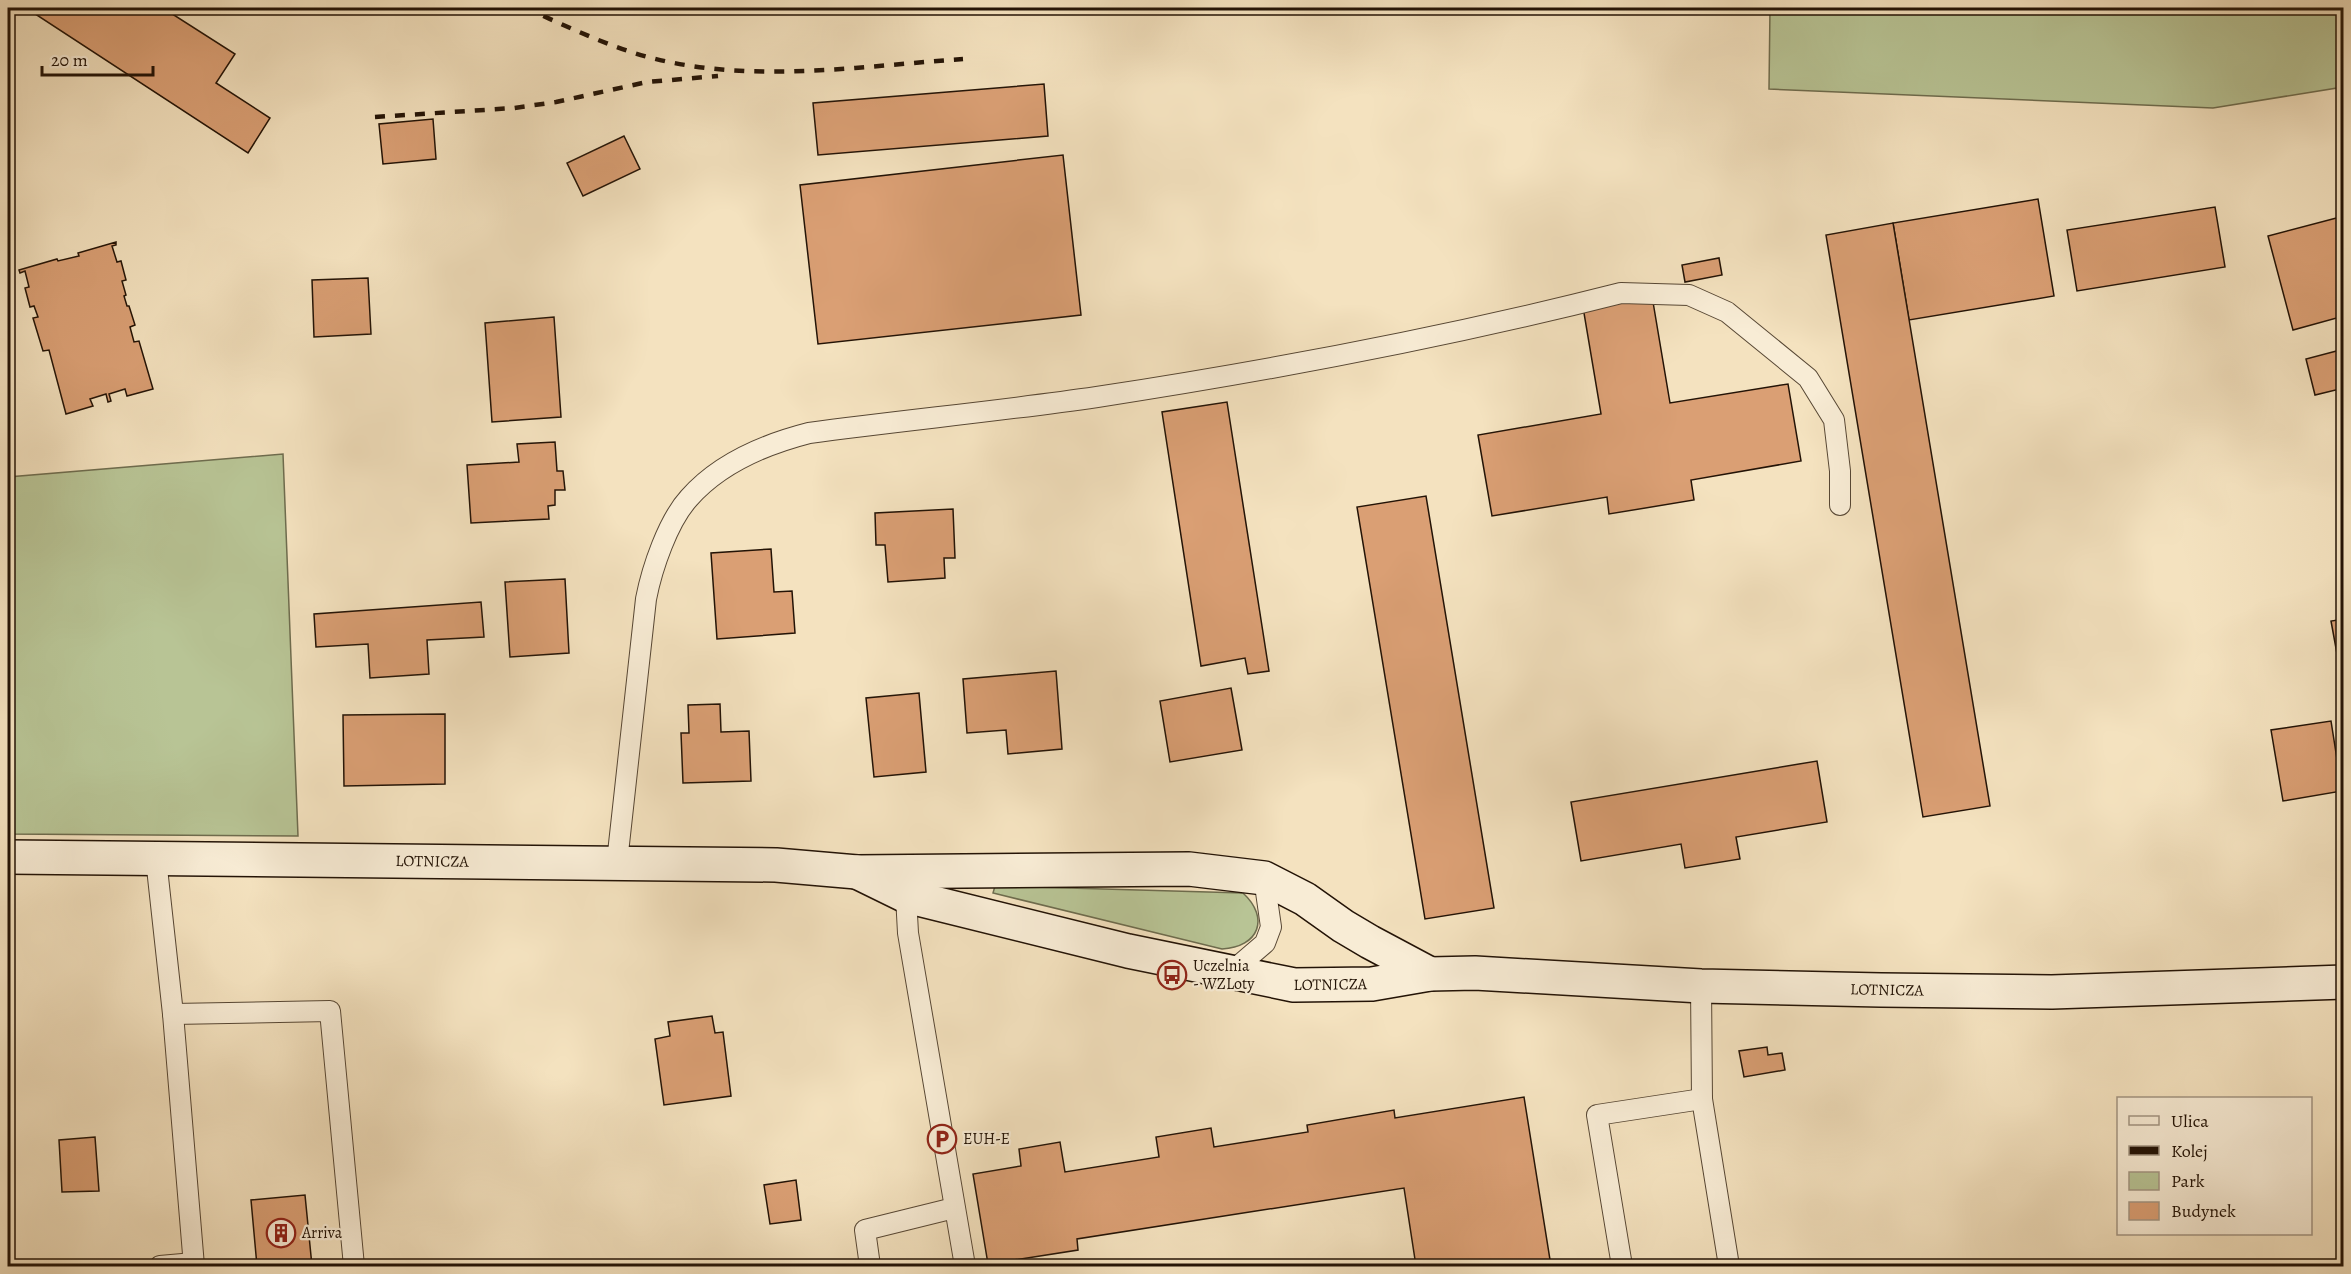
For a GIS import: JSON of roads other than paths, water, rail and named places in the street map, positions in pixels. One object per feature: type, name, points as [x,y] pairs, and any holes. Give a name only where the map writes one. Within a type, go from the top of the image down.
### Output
[{"type":"street","name":"LOTNICZA","points":[[8,857],[617,862],[776,865],[857,872],[1189,869],[1264,878],[1305,899],[1343,926],[1430,974]]},
{"type":"street","name":"LOTNICZA","points":[[857,872],[906,896],[1128,951],[1305,985],[1372,984],[1430,974],[1475,973],[1701,986],[2052,992],[2343,982]]},
{"type":"lane","points":[[617,862],[651,571],[687,499],[708,479],[733,463],[784,440],[847,428],[1094,397],[1228,376],[1414,341],[1621,293],[1643,292],[1689,295],[1727,312],[1808,378],[1834,420],[1840,471],[1840,505]]},
{"type":"lane","points":[[156,859],[194,1265],[160,1266]]},
{"type":"lane","points":[[1230,972],[1265,943],[1271,927],[1264,878]]},
{"type":"lane","points":[[906,896],[908,933],[965,1266]]},
{"type":"lane","points":[[1701,986],[1702,1099],[1729,1266]]},
{"type":"lane","points":[[172,1014],[330,1011],[354,1266]]},
{"type":"lane","points":[[1622,1266],[1597,1115],[1702,1099]]},
{"type":"lane","points":[[870,1266],[865,1230],[954,1208]]},
{"type":"railway","points":[[525,8],[620,48],[690,66],[768,72],[846,69],[963,59]]},
{"type":"railway","points":[[375,117],[514,108],[556,102],[647,82],[718,76]]},
{"type":"place","name":"Uczelnia - WZLoty","points":[[1172,975]]},
{"type":"place","name":"EUH-E","points":[[942,1139]]},
{"type":"place","name":"Arriva","points":[[281,1233]]}]
